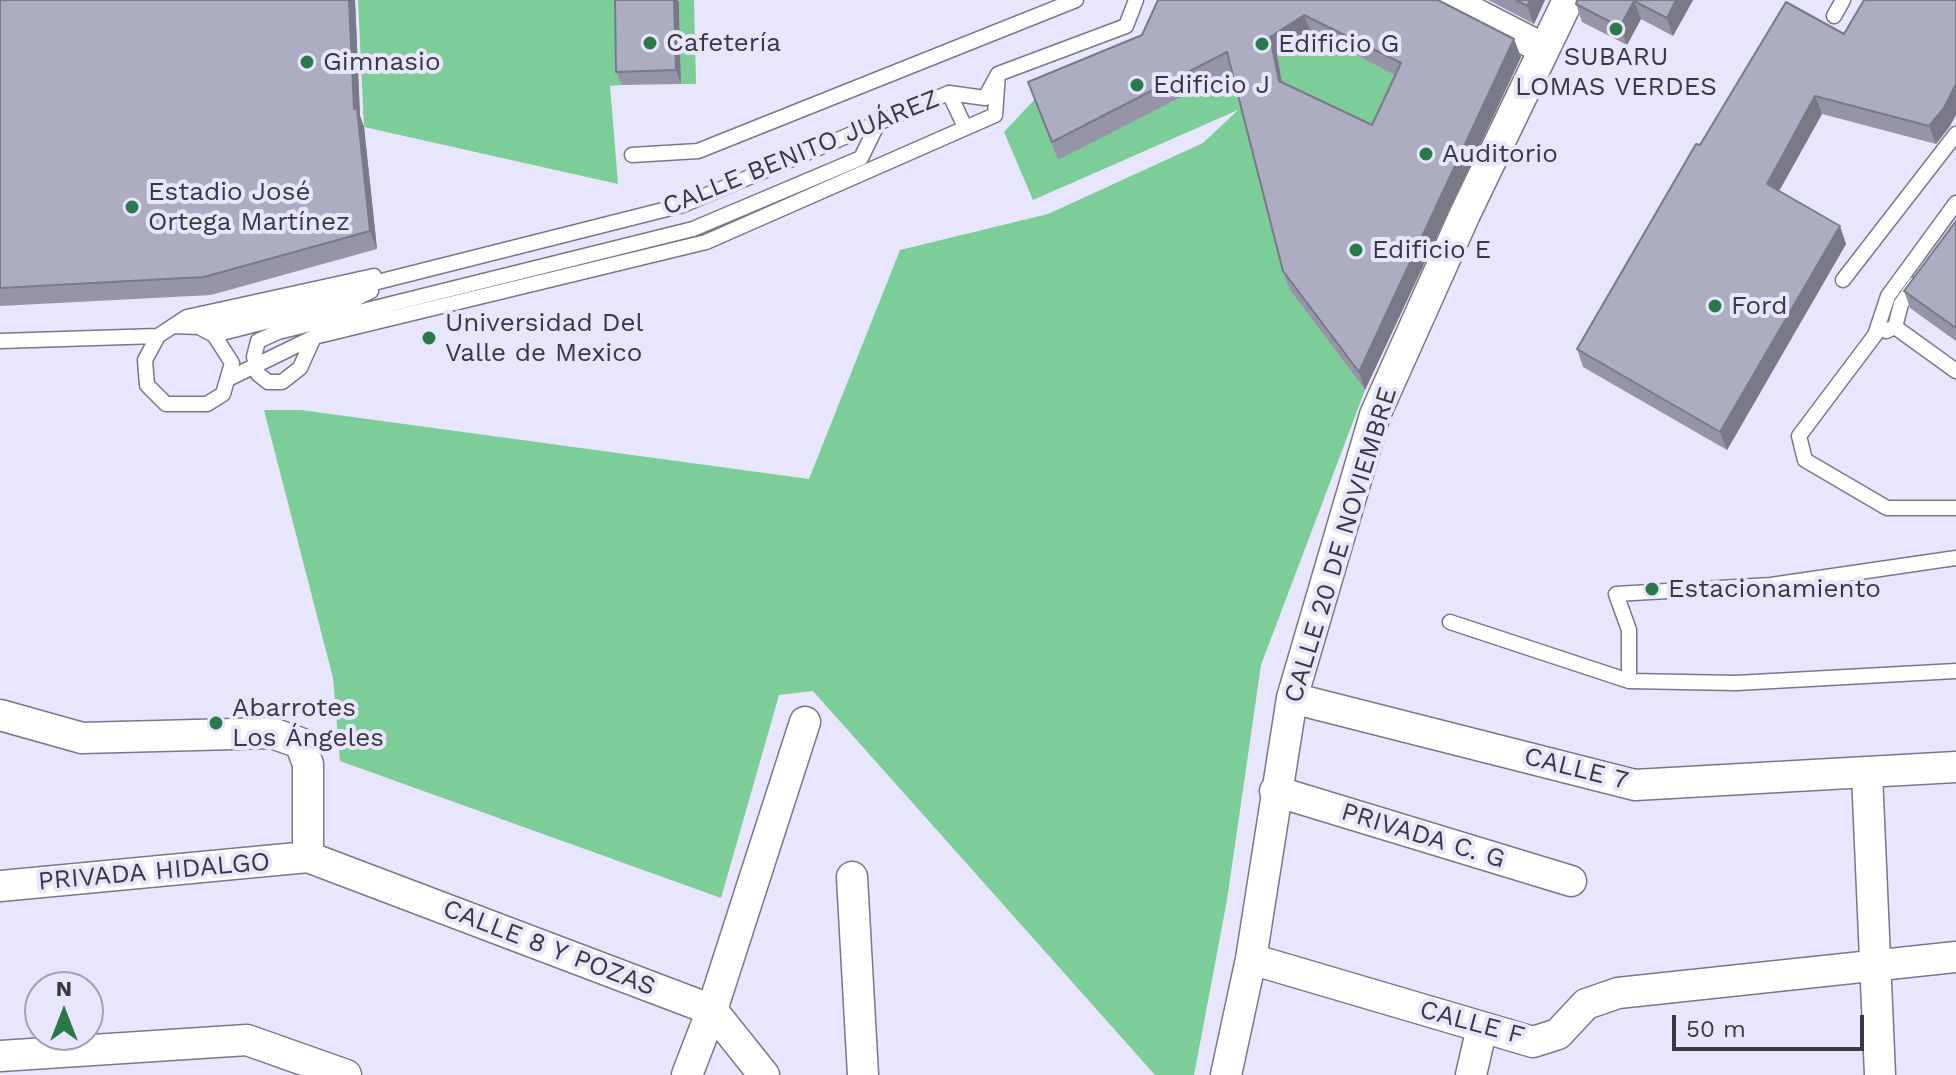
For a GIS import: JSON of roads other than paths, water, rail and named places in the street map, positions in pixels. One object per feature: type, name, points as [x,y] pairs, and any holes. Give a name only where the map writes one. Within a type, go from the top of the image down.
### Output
[{"type":"street","points":[[1449,0],[1544,49]]},
{"type":"street","name":"CALLE 20 DE NOVIEMBRE","points":[[1227,1074],[1251,959],[1292,698],[1375,415],[1568,0]]},
{"type":"street","name":"CALLE 7","points":[[1292,698],[1635,785],[1956,767]]},
{"type":"street","points":[[0,715],[82,738],[272,733],[300,743],[308,764],[308,857]]},
{"type":"street","points":[[687,1075],[712,1010],[805,722]]},
{"type":"street","points":[[1867,774],[1880,1075]]},
{"type":"street","name":"PRIVADA C. G","points":[[1275,791],[1571,881]]},
{"type":"street","name":"PRIVADA HIDALGO","points":[[0,886],[308,857]]},
{"type":"street","name":"CALLE 8 Y POZAS","points":[[308,857],[712,1010]]},
{"type":"street","points":[[852,877],[863,1075]]},
{"type":"street","name":"CALLE F","points":[[1251,959],[1533,1042],[1558,1034],[1586,1004],[1618,993],[1956,957]]},
{"type":"street","points":[[712,1010],[764,1075]]},
{"type":"street","points":[[1471,1075],[1482,1027]]},
{"type":"street","points":[[18,1062],[247,1040],[288,1065],[346,1075]]},
{"type":"lane","points":[[632,155],[698,151],[1076,0]]},
{"type":"lane","name":"CALLE BENITO JUÁREZ","points":[[199,327],[683,205],[949,93],[985,98],[998,74],[1126,26],[1136,0]]},
{"type":"lane","points":[[1834,16],[1843,0]]},
{"type":"lane","points":[[230,378],[314,337],[706,242],[995,115],[998,74]]},
{"type":"lane","points":[[949,93],[965,127]]},
{"type":"lane","points":[[314,337],[300,368],[282,382],[268,382],[258,374],[255,366],[258,341],[278,332],[693,229],[861,158],[879,121]]},
{"type":"lane","points":[[1843,280],[1956,134]]},
{"type":"lane","points":[[1956,203],[1888,296],[1875,335],[1799,436],[1805,460],[1887,508],[1956,508]]},
{"type":"lane","points":[[1895,327],[1901,304],[1956,229]]},
{"type":"lane","points":[[173,326],[199,327],[214,335],[232,363],[223,394],[207,404],[166,404],[147,385],[145,360],[158,336],[173,326],[187,317],[237,309],[350,279],[414,271]]},
{"type":"lane","points":[[214,335],[355,299],[414,271]]},
{"type":"lane","points":[[1875,335],[1895,327]]},
{"type":"lane","points":[[1895,327],[1956,371]]},
{"type":"lane","points":[[0,341],[158,336]]},
{"type":"lane","points":[[1629,681],[1629,630],[1616,594],[1771,585],[1956,558]]},
{"type":"lane","points":[[1450,622],[1629,681],[1736,683],[1956,671]]},
{"type":"place","name":"SUBARU LOMAS VERDES","points":[[1616,29]]},
{"type":"place","name":"Cafetería","points":[[650,43]]},
{"type":"place","name":"Edificio G","points":[[1262,44]]},
{"type":"place","name":"Gimnasio","points":[[307,62]]},
{"type":"place","name":"Edificio J","points":[[1137,85]]},
{"type":"place","name":"Auditorio","points":[[1426,154]]},
{"type":"place","name":"Estadio José Ortega Martínez","points":[[132,207]]},
{"type":"place","name":"Edificio E","points":[[1356,250]]},
{"type":"place","name":"Ford","points":[[1715,306]]},
{"type":"place","name":"Universidad Del Valle de Mexico","points":[[429,338]]},
{"type":"place","name":"Estacionamiento","points":[[1652,589]]},
{"type":"place","name":"Abarrotes Los Ángeles","points":[[216,723]]}]
